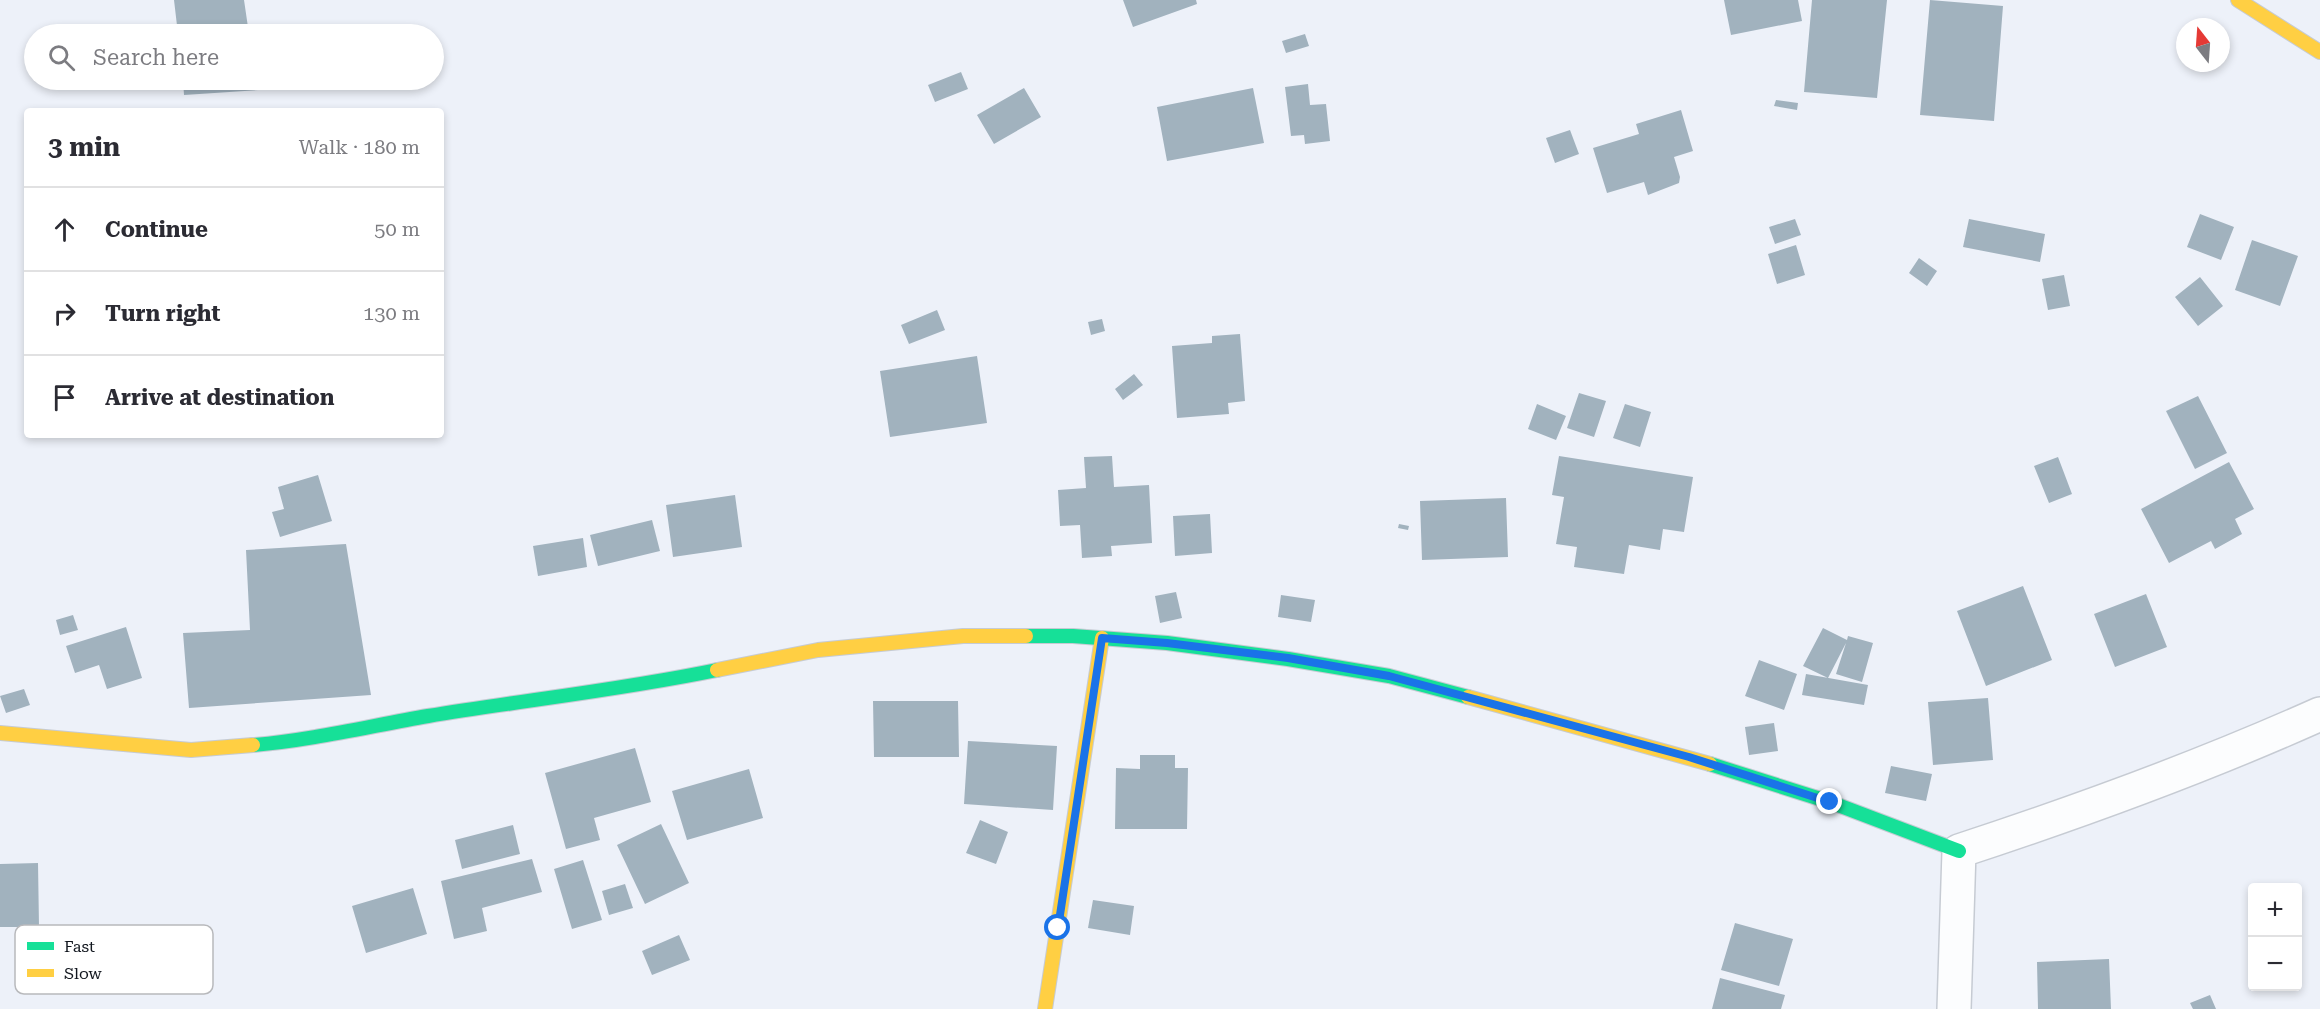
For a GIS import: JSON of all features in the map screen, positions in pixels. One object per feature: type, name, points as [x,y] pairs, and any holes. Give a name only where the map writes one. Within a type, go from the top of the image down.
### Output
[{"type":"street","points":[[2238,0],[2320,52]]},
{"type":"street","points":[[0,734],[167,749],[215,749],[292,742],[428,717],[650,684],[818,650],[963,636],[1073,636],[1167,643],[1288,658],[1389,676],[1689,757],[1830,802],[1959,851],[2175,775],[2320,714]]},
{"type":"street","points":[[1045,1009],[1102,638]]},
{"type":"street","points":[[1954,1009],[1959,851]]},
{"type":"building","points":[[174,0],[244,0],[248,24],[177,24]]},
{"type":"building","points":[[1123,0],[1196,0],[1197,4],[1133,27]]},
{"type":"building","points":[[1724,0],[1798,0],[1802,21],[1731,35]]},
{"type":"building","points":[[1812,0],[1887,0],[1877,98],[1804,92]]},
{"type":"building","points":[[1930,0],[2003,6],[1994,121],[1920,115]]},
{"type":"building","points":[[1305,34],[1309,46],[1286,53],[1282,41]]},
{"type":"building","points":[[961,72],[968,89],[935,102],[928,85]]},
{"type":"building","points":[[1308,84],[1310,105],[1326,104],[1330,141],[1305,144],[1304,135],[1291,136],[1285,87]]},
{"type":"building","points":[[1024,88],[1041,117],[994,144],[977,115]]},
{"type":"building","points":[[1253,88],[1264,143],[1167,161],[1157,107]]},
{"type":"building","points":[[184,90],[258,90],[184,95]]},
{"type":"building","points":[[1776,100],[1798,103],[1797,110],[1774,106]]},
{"type":"building","points":[[1681,110],[1693,151],[1674,157],[1680,177],[1679,183],[1648,195],[1644,182],[1607,193],[1593,148],[1639,134],[1636,124]]},
{"type":"building","points":[[1570,130],[1579,154],[1555,163],[1546,138]]},
{"type":"building","points":[[2200,214],[2234,227],[2221,260],[2187,247]]},
{"type":"building","points":[[1795,219],[1801,235],[1775,244],[1769,227]]},
{"type":"building","points":[[1969,219],[2045,234],[2040,262],[1963,247]]},
{"type":"building","points":[[2252,240],[2298,256],[2280,306],[2235,290]]},
{"type":"building","points":[[1796,245],[1805,275],[1777,284],[1768,254]]},
{"type":"building","points":[[1919,258],[1937,271],[1927,286],[1909,273]]},
{"type":"building","points":[[2064,275],[2070,306],[2048,310],[2042,279]]},
{"type":"building","points":[[2200,277],[2223,306],[2198,326],[2175,297]]},
{"type":"building","points":[[937,310],[945,330],[909,344],[901,325]]},
{"type":"building","points":[[1102,319],[1105,331],[1091,335],[1088,322]]},
{"type":"building","points":[[1240,334],[1245,401],[1228,403],[1229,414],[1177,418],[1172,346],[1212,343],[1212,336]]},
{"type":"building","points":[[977,356],[987,423],[890,437],[880,371]]},
{"type":"building","points":[[1134,374],[1143,385],[1123,400],[1115,389]]},
{"type":"building","points":[[1579,393],[1606,401],[1594,437],[1567,428]]},
{"type":"building","points":[[2198,396],[2227,453],[2195,469],[2166,411]]},
{"type":"building","points":[[1537,404],[1566,416],[1556,440],[1528,429]]},
{"type":"building","points":[[1625,404],[1651,412],[1640,447],[1613,438]]},
{"type":"building","points":[[1112,456],[1114,487],[1149,485],[1152,543],[1111,546],[1112,556],[1082,558],[1080,525],[1060,526],[1058,490],[1086,488],[1084,457]]},
{"type":"building","points":[[1559,456],[1693,477],[1684,532],[1663,529],[1660,550],[1629,545],[1624,574],[1574,567],[1577,547],[1556,544],[1564,497],[1552,495]]},
{"type":"building","points":[[2058,457],[2072,494],[2049,503],[2034,466]]},
{"type":"building","points":[[2229,462],[2254,509],[2235,519],[2242,534],[2215,549],[2211,541],[2169,563],[2141,509]]},
{"type":"building","points":[[318,475],[332,521],[280,537],[272,512],[284,509],[278,487]]},
{"type":"building","points":[[735,495],[742,547],[673,557],[666,505]]},
{"type":"building","points":[[1506,498],[1508,557],[1422,560],[1420,501]]},
{"type":"building","points":[[1210,514],[1212,553],[1175,556],[1173,516]]},
{"type":"building","points":[[652,520],[660,551],[598,566],[590,535]]},
{"type":"building","points":[[1399,524],[1409,526],[1408,530],[1398,528]]},
{"type":"building","points":[[583,538],[587,567],[538,576],[533,546]]},
{"type":"building","points":[[346,544],[371,695],[189,708],[183,633],[250,630],[246,550]]},
{"type":"building","points":[[2023,586],[2052,660],[1986,686],[1957,611]]},
{"type":"building","points":[[1176,592],[1182,618],[1160,623],[1155,596]]},
{"type":"building","points":[[2146,594],[2167,647],[2115,667],[2094,614]]},
{"type":"building","points":[[1281,595],[1315,600],[1311,622],[1278,617]]},
{"type":"building","points":[[73,615],[78,630],[60,635],[56,620]]},
{"type":"building","points":[[126,627],[142,678],[107,689],[99,665],[75,673],[66,646]]},
{"type":"building","points":[[1823,628],[1847,640],[1848,636],[1873,643],[1862,682],[1836,674],[1846,643],[1828,678],[1803,666]]},
{"type":"building","points":[[1759,660],[1797,674],[1784,710],[1745,696]]},
{"type":"building","points":[[1806,674],[1868,685],[1864,705],[1802,695]]},
{"type":"building","points":[[24,689],[30,705],[6,713],[0,696]]},
{"type":"building","points":[[1988,698],[1993,760],[1933,765],[1928,702]]},
{"type":"building","points":[[873,701],[958,701],[959,757],[874,757]]},
{"type":"building","points":[[1774,723],[1778,751],[1749,755],[1745,727]]},
{"type":"building","points":[[968,741],[1057,746],[1053,810],[964,804]]},
{"type":"building","points":[[635,748],[651,802],[594,818],[600,840],[566,849],[545,773]]},
{"type":"building","points":[[1140,755],[1175,755],[1175,768],[1188,768],[1187,829],[1115,829],[1116,768],[1140,769]]},
{"type":"building","points":[[1891,766],[1932,774],[1926,801],[1885,793]]},
{"type":"building","points":[[749,769],[763,818],[687,840],[672,791]]},
{"type":"building","points":[[980,820],[1008,832],[996,864],[966,853]]},
{"type":"building","points":[[661,824],[689,883],[645,904],[617,845]]},
{"type":"building","points":[[513,825],[520,854],[462,869],[455,840]]},
{"type":"building","points":[[532,859],[542,892],[482,908],[487,931],[454,939],[441,881]]},
{"type":"building","points":[[583,860],[602,920],[572,929],[554,869]]},
{"type":"building","points":[[38,863],[39,925],[0,927],[0,864]]},
{"type":"building","points":[[625,884],[633,908],[609,915],[602,891]]},
{"type":"building","points":[[413,888],[427,934],[366,953],[352,906]]},
{"type":"building","points":[[1093,900],[1134,906],[1130,935],[1088,928]]},
{"type":"building","points":[[1735,923],[1793,939],[1779,986],[1721,970]]},
{"type":"building","points":[[679,935],[690,960],[652,975],[642,951]]},
{"type":"building","points":[[2109,959],[2111,1009],[2038,1009],[2037,962]]},
{"type":"building","points":[[1720,978],[1785,995],[1781,1009],[1712,1009]]},
{"type":"building","points":[[2210,995],[2216,1009],[2193,1009],[2190,1003]]},
{"type":"traffic: fast","points":[[1026,636],[1073,636],[1167,643],[1288,659],[1389,676],[1468,697]]},
{"type":"traffic: fast","points":[[253,745],[717,670]]},
{"type":"traffic: fast","points":[[1710,764],[1830,802],[1959,851]]},
{"type":"traffic: slow","points":[[2238,0],[2320,52]]},
{"type":"traffic: slow","points":[[717,670],[818,650],[963,636],[1026,636]]},
{"type":"traffic: slow","points":[[1045,1009],[1102,638]]},
{"type":"traffic: slow","points":[[1468,697],[1710,764]]},
{"type":"traffic: slow","points":[[0,733],[191,750],[253,745]]},
{"type":"route","points":[[1058,928],[1102,638],[1167,643],[1288,658],[1389,676],[1689,757],[1830,802]]}]
